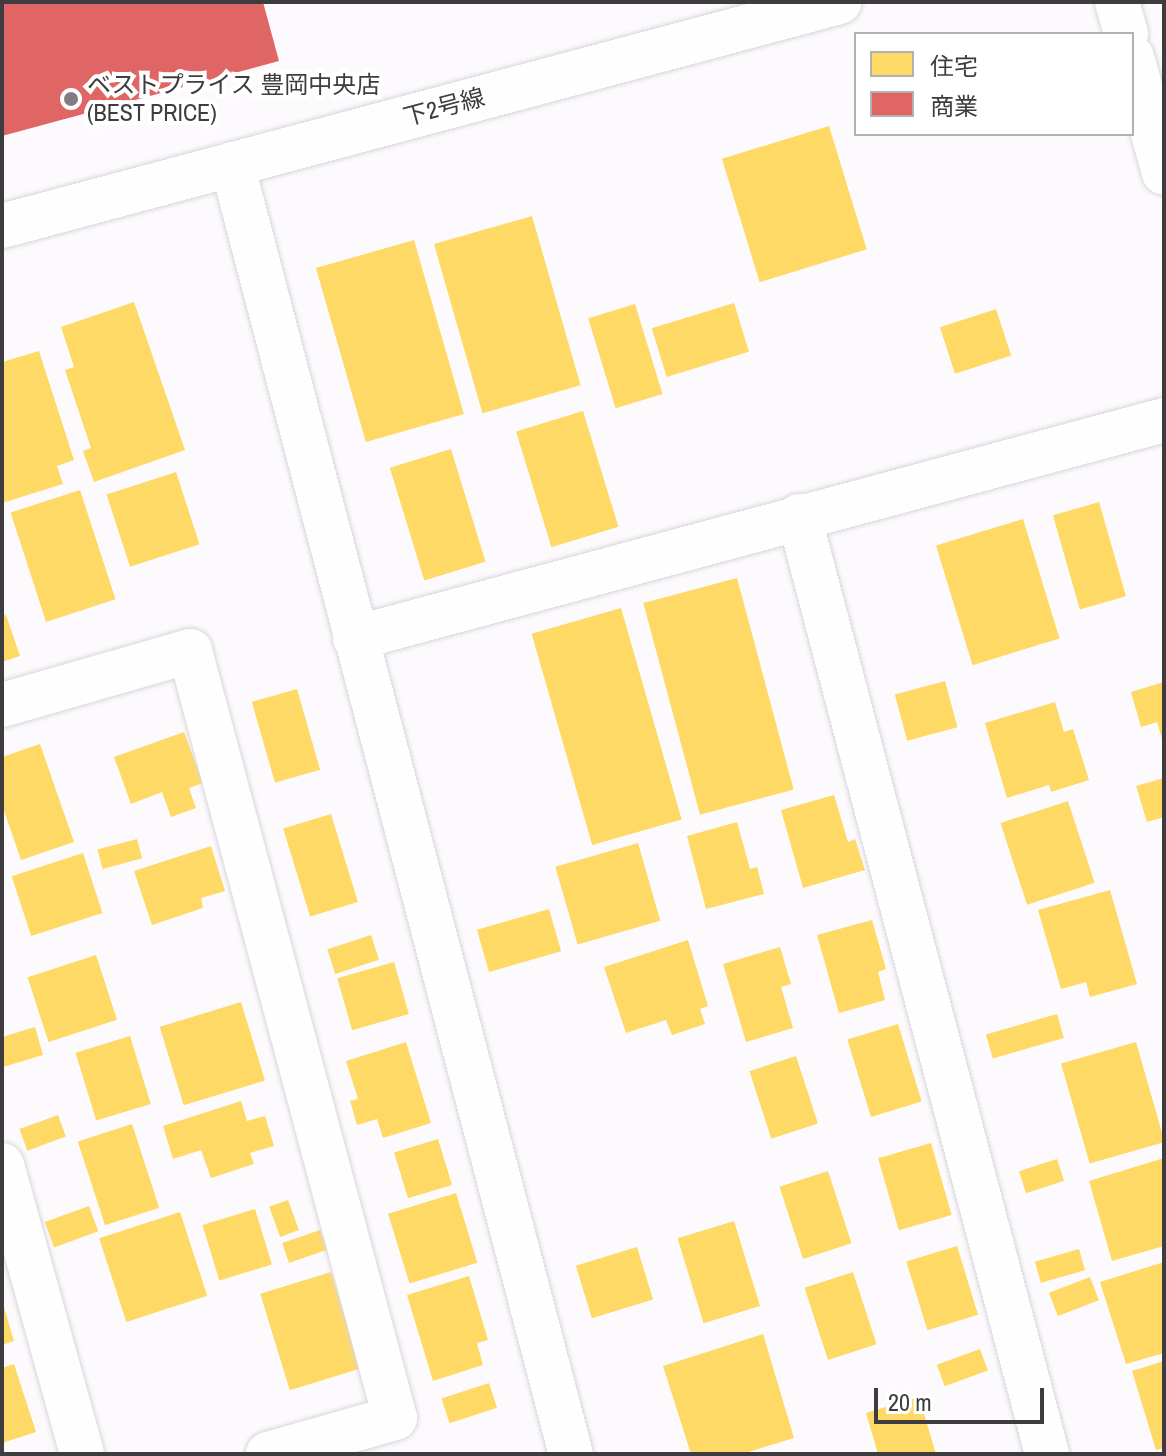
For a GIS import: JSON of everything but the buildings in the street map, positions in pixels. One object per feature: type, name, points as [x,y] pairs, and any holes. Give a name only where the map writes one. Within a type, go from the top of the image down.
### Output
[{"type":"street","name":"下2号線","points":[[2,226],[840,2]]},
{"type":"street","points":[[1117,2],[1125,32]]},
{"type":"street","points":[[1134,64],[1164,173]]},
{"type":"street","points":[[232,164],[571,1454]]},
{"type":"street","points":[[355,638],[1164,420]]},
{"type":"street","points":[[799,516],[1047,1454]]},
{"type":"street","points":[[2,705],[190,651],[395,1418],[268,1454]]},
{"type":"street","points":[[2,1165],[82,1454]]},
{"type":"place","name":"ベストプライス 豊岡中央店 (BEST PRICE)","points":[[71,99]]}]
